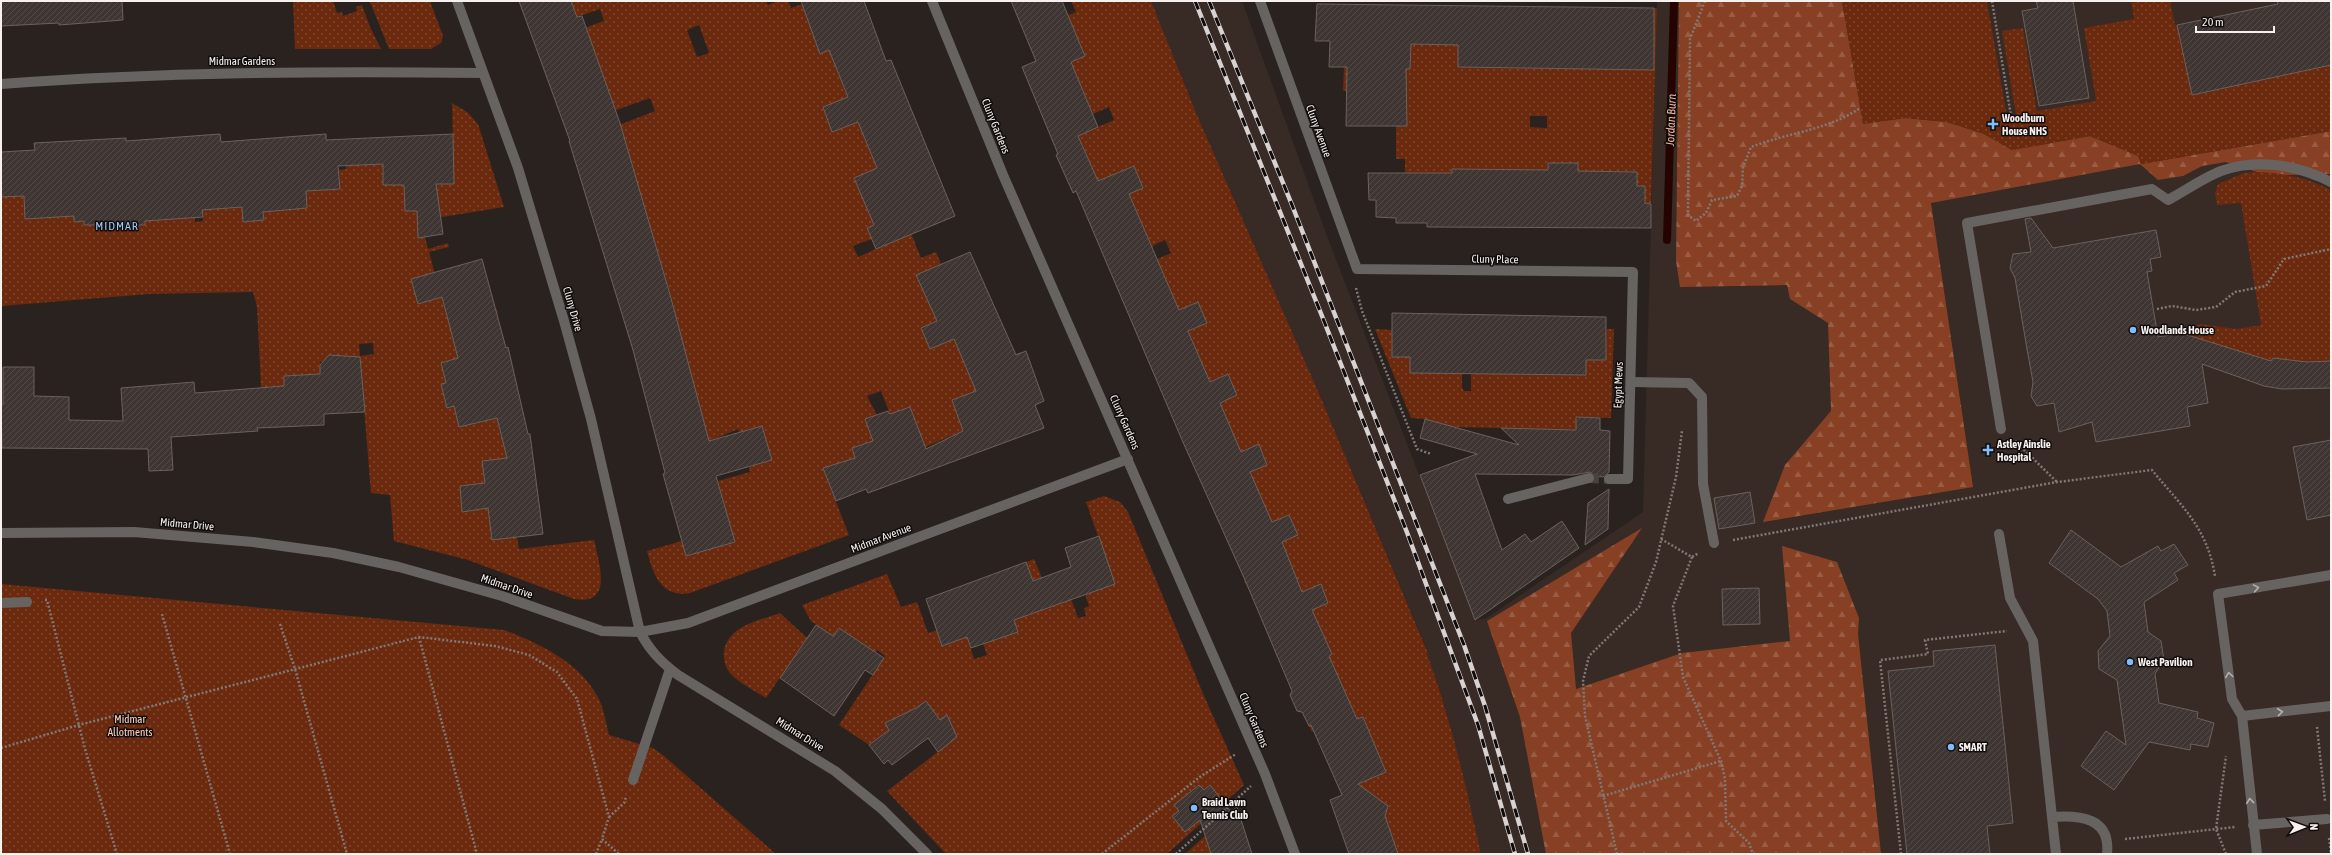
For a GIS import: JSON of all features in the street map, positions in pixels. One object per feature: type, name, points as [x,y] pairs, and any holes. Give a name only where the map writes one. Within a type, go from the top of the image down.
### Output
[{"type":"street","name":"Cluny Drive","points":[[457,1],[518,168],[578,368],[640,632]]},
{"type":"street","name":"Cluny Gardens","points":[[932,1],[1003,175],[1265,774],[1295,854]]},
{"type":"street","name":"Cluny Avenue","points":[[1260,1],[1357,269]]},
{"type":"street","name":"Midmar Gardens","points":[[1,84],[117,76],[193,74],[483,73]]},
{"type":"street","points":[[2001,429],[1967,223],[2152,189],[2168,200],[2220,172],[2251,164],[2266,164],[2294,168],[2331,182]]},
{"type":"street","name":"Cluny Place","points":[[1357,269],[1633,272]]},
{"type":"street","name":"Egypt Mews","points":[[1609,479],[1628,479],[1633,272]]},
{"type":"street","points":[[1631,382],[1689,383],[1702,397],[1703,484],[1714,543]]},
{"type":"street","name":"Midmar Avenue","points":[[640,632],[688,623],[1128,459]]},
{"type":"street","points":[[1508,499],[1589,478]]},
{"type":"street","name":"Midmar Drive","points":[[1,533],[110,531],[166,534],[333,553],[399,567],[473,587],[602,631],[640,632],[648,648],[670,669],[835,771],[882,809],[927,854]]},
{"type":"street","points":[[1999,534],[2010,598],[2033,640],[2056,854]]},
{"type":"street","points":[[2257,854],[2242,716],[2232,699],[2218,594],[2331,575]]},
{"type":"street","points":[[1,603],[26,602]]},
{"type":"street","points":[[634,780],[670,669]]},
{"type":"street","points":[[2242,716],[2331,706]]},
{"type":"street","points":[[2052,817],[2071,816],[2092,820],[2103,832],[2107,854]]},
{"type":"street","points":[[2253,825],[2327,819]]},
{"type":"path","points":[[1705,1],[1690,39],[1688,216],[1696,221],[1706,213],[1712,200],[1737,196],[1742,186],[1743,167],[1751,147],[1774,138],[1845,118],[1860,108]]},
{"type":"path","points":[[1992,1],[2011,116]]},
{"type":"path","points":[[2157,309],[2172,306],[2196,310],[2216,307],[2235,292],[2266,286],[2284,259],[2331,249]]},
{"type":"path","points":[[1357,269],[1356,285],[1362,311],[1417,449],[1431,454]]},
{"type":"path","points":[[2001,429],[2033,457],[2057,482]]},
{"type":"path","points":[[1617,854],[1586,716],[1583,681],[1589,656],[1639,607],[1656,562],[1676,477],[1682,430]]},
{"type":"path","points":[[1753,854],[1750,843],[1726,821],[1725,779],[1721,761],[1683,677],[1672,606],[1692,557],[1714,543],[2057,482],[2152,470],[2187,511],[2202,533],[2212,558],[2218,594]]},
{"type":"path","points":[[1661,539],[1692,557]]},
{"type":"path","points":[[26,602],[47,600],[79,725],[117,854]]},
{"type":"path","points":[[162,614],[230,854]]},
{"type":"path","points":[[280,624],[295,669],[347,854]]},
{"type":"path","points":[[1901,854],[1880,660],[1928,654],[1925,640],[2006,631]]},
{"type":"path","points":[[1,748],[79,725],[419,637],[495,646],[529,654],[557,672],[577,699],[609,817]]},
{"type":"path","points":[[419,637],[477,854]]},
{"type":"path","points":[[2315,708],[2331,853]]},
{"type":"path","points":[[2226,755],[2216,828],[2226,854]]},
{"type":"path","points":[[1102,854],[1231,756]]},
{"type":"path","points":[[1604,796],[1721,761]]},
{"type":"path","points":[[1176,854],[1265,774]]},
{"type":"path","points":[[596,854],[609,817],[624,803],[634,780]]},
{"type":"path","points":[[2106,842],[2216,828],[2253,825]]},
{"type":"path","points":[[602,839],[619,854]]},
{"type":"shaded area","name":"Astley Ainslie Hospital","points":[[1151,1],[1242,1],[1327,236],[1475,620],[1485,619],[1643,512],[1657,1],[2331,1],[2331,854],[1481,854],[1446,710],[1427,654],[1428,652],[1318,391],[1197,115]]},
{"type":"green space","points":[[293,1],[333,1],[337,13],[342,12],[343,16],[357,11],[356,7],[362,5],[370,27],[381,49],[295,49]]},
{"type":"green space","points":[[430,1],[443,36],[441,43],[431,49],[389,49],[370,2]]},
{"type":"green space","points":[[571,1],[766,1],[768,5],[778,1],[788,1],[791,8],[811,1],[820,53],[854,41],[861,61],[883,53],[886,61],[834,63],[848,99],[823,107],[832,132],[857,120],[865,140],[905,156],[855,178],[860,191],[895,216],[867,228],[872,239],[853,246],[858,257],[911,233],[921,258],[936,252],[941,264],[917,275],[940,319],[921,328],[930,349],[953,337],[963,359],[990,366],[1021,352],[1030,372],[952,400],[963,431],[925,447],[910,407],[890,414],[881,391],[867,396],[877,415],[865,419],[874,440],[852,448],[861,472],[836,464],[823,469],[849,535],[690,593],[680,594],[665,588],[652,568],[647,551],[682,541],[686,556],[735,542],[718,481],[750,472],[749,467],[772,460],[762,426],[739,433],[738,429],[710,441],[660,454],[632,337],[629,337],[628,334],[648,314],[674,306],[651,229],[617,210],[643,202],[619,125],[655,111],[650,98],[588,120],[559,37],[604,21],[600,9],[577,17]],"holes":[[[699,25],[709,53],[697,57],[687,30]]]},
{"type":"green space","points":[[1071,1],[1151,1],[1197,115],[1318,391],[1428,653],[1427,654],[1436,678],[1457,753],[1481,854],[1389,854],[1397,851],[1384,815],[1387,807],[1376,802],[1336,816],[1333,810],[1353,802],[1347,789],[1386,772],[1363,717],[1320,726],[1312,732],[1309,726],[1348,701],[1319,660],[1331,654],[1324,638],[1277,657],[1274,649],[1318,630],[1310,609],[1328,603],[1321,584],[1303,593],[1295,574],[1250,592],[1244,581],[1289,562],[1280,541],[1284,541],[1298,535],[1289,515],[1275,521],[1273,524],[1219,523],[1213,510],[1257,491],[1249,470],[1267,465],[1259,445],[1244,450],[1242,454],[1188,453],[1182,440],[1227,421],[1218,401],[1223,402],[1237,395],[1228,374],[1213,380],[1211,384],[1202,364],[1158,383],[1151,368],[1196,349],[1188,329],[1192,330],[1206,323],[1180,312],[1171,292],[1127,311],[1113,278],[1171,253],[1165,240],[1154,245],[1152,249],[1128,191],[1132,192],[1143,187],[1134,166],[1116,173],[1118,180],[1079,197],[1076,191],[1098,181],[1082,144],[1055,145],[1114,120],[1109,107],[1093,114],[1071,62],[1085,56],[1080,43],[1046,25],[1076,12]]},
{"type":"green space","points":[[1679,1],[1842,1],[1863,123],[1906,118],[1947,122],[1984,134],[2012,150],[2090,136],[2139,156],[2141,164],[2331,131],[2331,174],[2284,175],[2260,173],[2226,162],[2202,166],[2183,176],[2158,180],[2140,164],[1931,203],[1973,487],[1763,522],[1785,465],[1831,411],[1828,323],[1790,299],[1787,285],[1680,287],[1676,261]]},
{"type":"green space","points":[[1842,1],[1987,1],[2007,117],[2016,115],[2002,31],[2023,28],[2037,111],[2096,101],[2084,28],[2134,19],[2131,1],[2170,1],[2175,25],[2177,25],[2192,95],[2331,65],[2331,131],[2141,164],[2138,156],[2090,136],[2012,150],[1984,134],[1947,122],[1906,118],[1863,124]]},
{"type":"green space","points":[[1654,8],[1657,8],[1651,204],[1645,203],[1645,186],[1637,186],[1637,172],[1608,171],[1608,186],[1578,186],[1578,163],[1548,163],[1547,185],[1520,170],[1452,169],[1452,184],[1428,173],[1405,173],[1405,159],[1396,159],[1396,114],[1400,114],[1400,126],[1407,126],[1407,102],[1395,102],[1369,91],[1343,91],[1344,67],[1410,69],[1411,44],[1458,43],[1458,67],[1488,68],[1488,43],[1506,44],[1506,68],[1537,68],[1538,45],[1556,45],[1556,69],[1588,69],[1589,46],[1609,69],[1653,70]],"holes":[[[1530,116],[1547,116],[1547,128],[1530,127]]]},
{"type":"green space","points":[[452,103],[467,112],[478,124],[504,207],[418,221],[418,238],[425,237],[428,249],[448,243],[449,247],[429,252],[435,274],[411,279],[418,304],[441,295],[448,321],[496,308],[498,313],[473,320],[461,358],[441,363],[446,383],[441,384],[447,408],[467,403],[463,426],[520,413],[522,419],[498,424],[501,437],[504,437],[506,453],[532,451],[533,455],[482,462],[485,485],[460,486],[462,511],[484,509],[488,506],[492,540],[517,537],[519,549],[594,540],[599,560],[601,581],[595,596],[587,599],[574,599],[468,560],[394,541],[390,495],[371,493],[363,395],[337,356],[329,355],[324,361],[320,362],[320,374],[284,376],[286,427],[263,428],[257,307],[253,292],[149,294],[1,306],[1,197],[24,196],[26,219],[74,215],[74,222],[84,221],[85,225],[98,224],[115,185],[117,226],[145,225],[143,182],[195,217],[195,222],[203,221],[202,210],[239,163],[243,222],[264,220],[262,188],[286,209],[307,208],[306,190],[340,189],[339,170],[346,169],[345,153],[363,165],[374,164],[372,138],[382,137],[383,185],[406,185],[405,211],[430,210],[428,184],[454,183]],"holes":[[[373,343],[374,354],[360,356],[359,344]]]},
{"type":"green space","points":[[2258,172],[2296,177],[2314,182],[2331,190],[2331,361],[2289,362],[2288,360],[2273,358],[2271,361],[2181,333],[2200,324],[2237,329],[2261,325],[2241,203],[2217,205],[2215,193],[2218,184],[2244,173]]},
{"type":"green space","points":[[1375,329],[1392,330],[1392,357],[1410,357],[1410,373],[1429,373],[1429,358],[1462,358],[1462,388],[1464,391],[1471,391],[1471,374],[1490,374],[1490,358],[1567,375],[1586,375],[1586,360],[1606,360],[1607,329],[1614,329],[1611,418],[1576,417],[1576,427],[1600,428],[1600,430],[1454,427],[1425,419],[1411,418]]},
{"type":"green space","points":[[1104,496],[1120,502],[1128,512],[1204,696],[1244,785],[1167,854],[946,854],[887,791],[957,737],[947,715],[940,720],[925,701],[905,717],[886,723],[889,730],[869,745],[839,725],[885,656],[877,650],[864,669],[859,641],[839,628],[828,644],[829,634],[811,621],[802,605],[887,574],[901,607],[917,602],[928,633],[937,630],[943,646],[967,637],[974,659],[987,655],[963,585],[968,583],[975,600],[1014,620],[1043,609],[1026,562],[1034,559],[1051,599],[1063,595],[1055,573],[1061,571],[1078,618],[1086,616],[1084,608],[1089,606],[1085,594],[1115,584],[1086,502]]},
{"type":"green space","points":[[1642,528],[1571,633],[1576,689],[1682,653],[1790,641],[1782,546],[1837,562],[1859,618],[1858,634],[1881,854],[1546,854],[1520,717],[1487,621]]},
{"type":"green space","name":"Midmar Allotments","points":[[1,584],[504,630],[545,648],[570,665],[591,686],[599,699],[604,712],[609,735],[653,748],[776,854],[1,854]]},
{"type":"green space","points":[[780,613],[807,638],[766,698],[743,684],[731,674],[725,663],[724,651],[727,642],[738,630],[746,625]]},
{"type":"green space","points":[[1217,825],[1226,837],[1207,843],[1211,854],[1185,854]]},
{"type":"building","points":[[1,1],[122,1],[123,20],[59,25],[59,23],[1,26]]},
{"type":"building","points":[[519,1],[571,1],[577,17],[582,16],[620,123],[671,298],[709,441],[762,426],[772,460],[716,476],[735,542],[686,556],[663,474],[665,473],[633,350],[570,141]]},
{"type":"building","points":[[801,1],[864,1],[886,61],[891,60],[955,216],[876,249],[867,228],[874,225],[854,178],[877,168],[858,122],[832,132],[823,107],[848,97],[829,50],[820,54]]},
{"type":"building","points":[[1011,1],[1062,1],[1085,56],[1071,62],[1098,127],[1078,136],[1098,181],[1134,166],[1143,188],[1129,194],[1179,310],[1198,302],[1207,323],[1188,331],[1210,382],[1228,374],[1237,395],[1220,403],[1241,452],[1259,444],[1267,465],[1250,472],[1272,522],[1289,515],[1298,535],[1282,542],[1302,592],[1321,584],[1328,603],[1312,610],[1332,654],[1329,656],[1357,719],[1363,717],[1386,772],[1358,784],[1388,806],[1385,816],[1398,854],[1349,854],[1330,800],[1342,795],[1311,725],[1309,726],[1302,712],[1297,711],[1290,695],[1292,691],[1245,580],[1182,440],[1076,191],[1073,193],[1056,155],[1058,154],[1022,67],[1036,61]]},
{"type":"building","points":[[2036,1],[2073,1],[2089,98],[2039,106],[2022,11],[2038,8]]},
{"type":"building","points":[[2277,1],[2331,1],[2331,65],[2192,95],[2177,25],[2278,4]]},
{"type":"building","points":[[1317,4],[1654,8],[1654,70],[1458,67],[1458,45],[1411,44],[1410,69],[1406,69],[1407,126],[1346,126],[1347,67],[1329,67],[1330,41],[1315,41]]},
{"type":"building","points":[[220,134],[221,142],[326,134],[326,140],[453,134],[454,184],[436,184],[443,234],[418,238],[417,211],[405,211],[404,185],[383,185],[383,164],[338,166],[340,189],[306,191],[307,208],[263,212],[264,220],[243,222],[242,207],[202,210],[203,217],[145,221],[145,225],[84,225],[84,221],[74,222],[74,216],[25,219],[24,196],[1,197],[1,152],[35,150],[34,143],[126,138],[126,141]]},
{"type":"building","points":[[1548,163],[1578,163],[1578,171],[1637,172],[1637,186],[1645,186],[1645,203],[1651,204],[1651,228],[1427,227],[1427,223],[1396,223],[1396,218],[1376,217],[1376,200],[1369,200],[1368,173],[1452,173],[1452,169],[1548,170]]},
{"type":"building","points":[[2031,218],[2053,248],[2156,230],[2161,257],[2150,259],[2152,271],[2147,272],[2158,337],[2181,333],[2271,361],[2273,358],[2307,362],[2331,361],[2331,388],[2282,389],[2264,386],[2202,364],[2208,403],[2187,407],[2190,426],[2096,442],[2092,422],[2059,432],[2054,403],[2037,406],[2031,396],[2033,382],[2015,278],[2010,268],[2013,254],[2031,252],[2025,219]]},
{"type":"building","points":[[970,252],[1016,355],[1026,351],[1044,401],[1035,405],[1044,428],[868,493],[866,489],[836,501],[823,468],[855,458],[852,448],[873,441],[865,419],[888,411],[890,414],[910,407],[926,449],[963,431],[952,400],[976,391],[954,339],[930,349],[921,328],[937,321],[916,275]]},
{"type":"building","points":[[482,259],[506,348],[508,347],[528,434],[530,434],[543,534],[492,540],[488,508],[462,512],[460,486],[485,483],[482,461],[507,458],[497,418],[459,427],[454,406],[447,408],[441,384],[446,383],[441,363],[458,358],[442,297],[418,304],[411,279]]},
{"type":"building","points":[[1392,313],[1606,317],[1606,360],[1586,360],[1586,375],[1410,373],[1410,357],[1392,357]]},
{"type":"building","points":[[329,355],[360,357],[365,412],[324,414],[324,425],[257,428],[258,431],[171,437],[173,470],[149,471],[148,449],[2,448],[1,404],[3,404],[3,367],[34,367],[34,396],[69,397],[69,420],[123,421],[121,388],[194,382],[195,393],[284,386],[284,376],[320,374],[320,365]]},
{"type":"building","points":[[1576,417],[1600,418],[1600,430],[1610,431],[1609,472],[1603,477],[1595,476],[1590,472],[1573,475],[1475,474],[1502,550],[1525,534],[1531,542],[1562,521],[1579,548],[1475,620],[1420,475],[1477,454],[1420,438],[1425,419],[1519,445],[1501,428],[1576,430]]},
{"type":"building","points":[[2331,440],[2331,515],[2307,520],[2293,447]]},
{"type":"building","points":[[1609,489],[1608,529],[1585,545],[1588,503]]},
{"type":"building","points":[[1750,492],[1755,523],[1719,529],[1714,498]]},
{"type":"building","name":"West Pavilion","points":[[2071,530],[2121,567],[2158,546],[2161,551],[2174,544],[2188,565],[2174,573],[2178,580],[2144,602],[2148,632],[2161,641],[2164,660],[2155,674],[2159,703],[2198,712],[2197,718],[2214,723],[2208,747],[2191,744],[2190,750],[2149,742],[2114,790],[2081,766],[2106,731],[2126,745],[2117,680],[2099,669],[2098,651],[2110,636],[2107,611],[2098,599],[2049,563]]},
{"type":"building","points":[[1099,536],[1115,584],[1014,620],[1018,632],[971,648],[967,637],[942,646],[926,599],[1026,562],[1033,581],[1071,567],[1065,548]]},
{"type":"building","points":[[1759,588],[1760,624],[1723,625],[1722,589]]},
{"type":"building","points":[[816,625],[833,636],[839,628],[884,658],[873,675],[865,670],[834,716],[780,678]]},
{"type":"building","name":"SMART","points":[[1995,645],[2013,823],[1987,826],[1990,854],[1907,854],[1888,671],[1934,666],[1933,651]]},
{"type":"building","points":[[926,701],[940,720],[947,715],[957,737],[938,752],[928,738],[892,765],[888,760],[884,764],[869,745],[889,730],[885,723],[916,708]]},
{"type":"building","points":[[1199,785],[1204,790],[1210,785],[1231,812],[1237,807],[1252,854],[1211,854],[1200,820],[1185,832],[1172,816],[1179,811],[1174,805]]},
{"type":"waterway","name":"Jordan Burn","points":[[1667,240],[1674,1]]},
{"type":"tunnel","points":[[1589,478],[1609,479]]},
{"type":"railway","points":[[1195,1],[1322,316],[1408,535],[1478,725],[1515,854]]},
{"type":"railway","points":[[1209,1],[1292,205],[1464,645],[1485,706],[1528,854]]},
{"type":"place","name":"Woodburn House NHS","points":[[1993,124]]},
{"type":"place","name":"Woodlands House","points":[[2133,330]]},
{"type":"place","name":"Astley Ainslie Hospital","points":[[1988,450]]},
{"type":"place","name":"West Pavilion","points":[[2130,662]]},
{"type":"place","name":"SMART","points":[[1951,747]]},
{"type":"place","name":"Braid Lawn Tennis Club","points":[[1194,808]]},
{"type":"district","name":"MIDMAR","points":[[117,226]]}]
